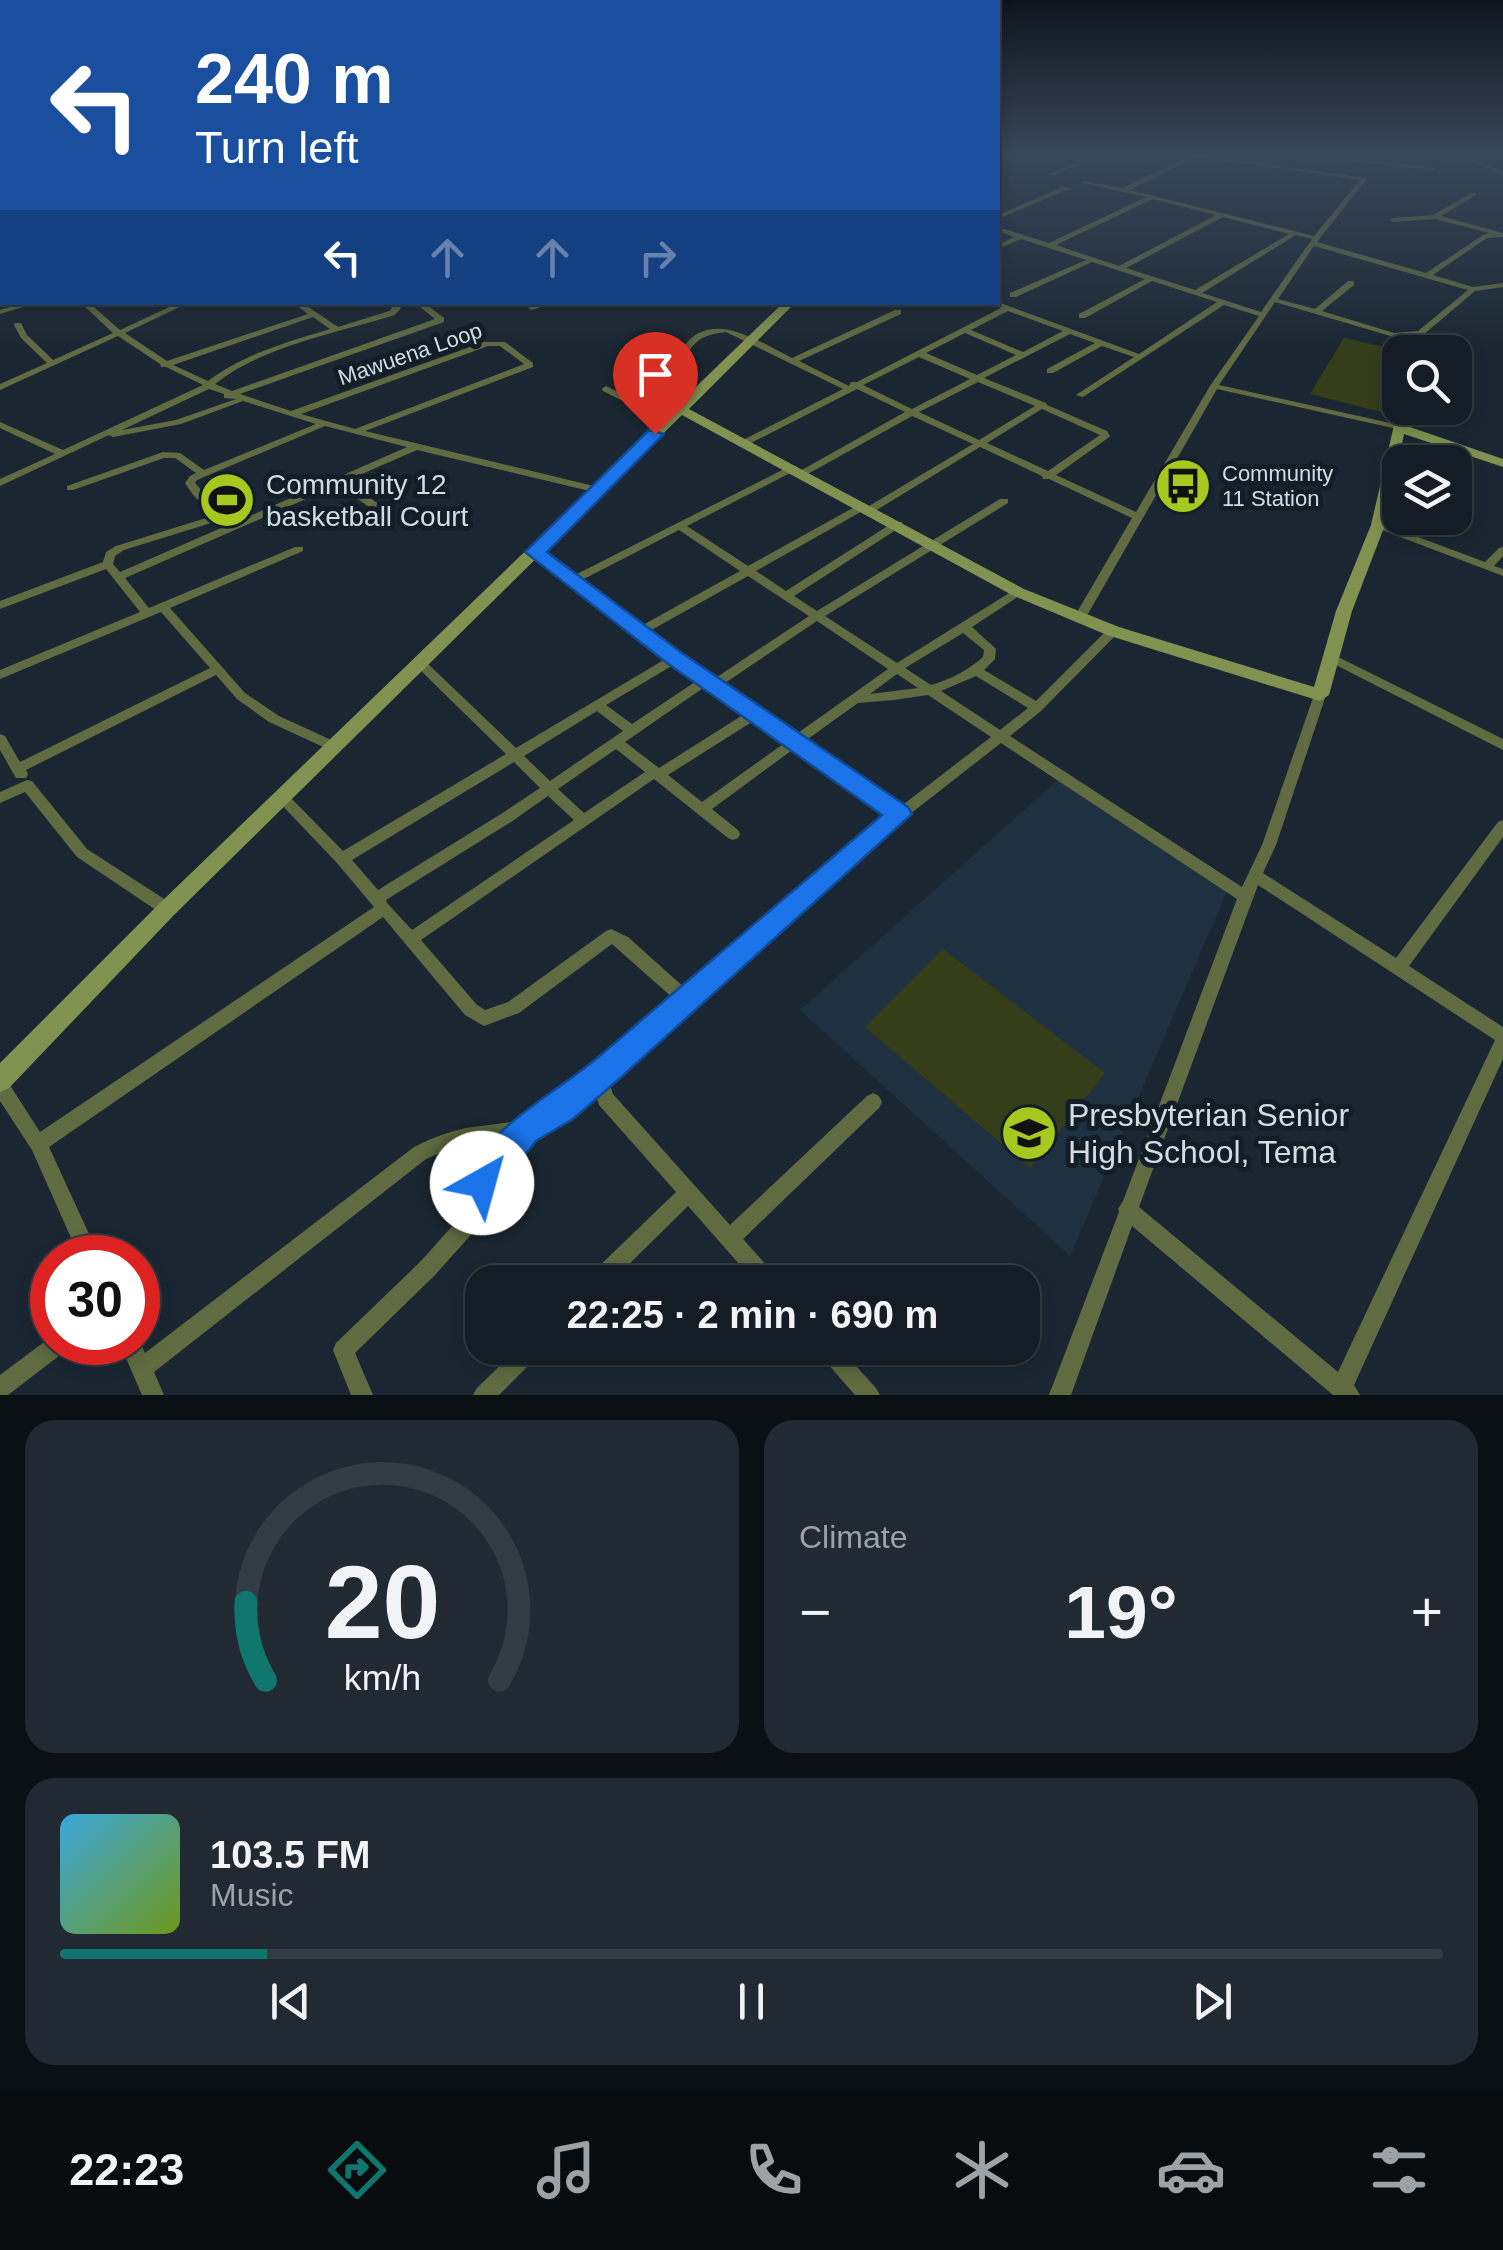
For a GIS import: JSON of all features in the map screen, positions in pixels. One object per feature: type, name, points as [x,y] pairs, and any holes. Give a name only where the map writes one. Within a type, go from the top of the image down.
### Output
[{"type":"street","points":[[1049,246],[1103,220]]},
{"type":"street","points":[[1121,268],[1213,220]]},
{"type":"street","points":[[1238,220],[1473,289],[1503,285]]},
{"type":"street","points":[[1079,619],[1214,386],[1331,220]]},
{"type":"street","points":[[1447,220],[1503,235]]},
{"type":"street","points":[[1000,230],[1264,315]]},
{"type":"street","points":[[1196,293],[1294,234]]},
{"type":"street","points":[[1427,276],[1486,236],[1503,235]]},
{"type":"street","points":[[1000,246],[1021,236]]},
{"type":"street","points":[[1013,295],[1093,258]]},
{"type":"street","points":[[1082,316],[1152,278]]},
{"type":"street","points":[[1316,312],[1351,283]]},
{"type":"street","points":[[1275,300],[1394,335],[1410,336],[1473,289]]},
{"type":"street","points":[[1080,394],[1223,302]]},
{"type":"street","points":[[0,312],[25,305]]},
{"type":"street","points":[[86,305],[120,336],[164,365],[227,396],[414,447],[598,490]]},
{"type":"street","points":[[2,382],[120,336],[181,305]]},
{"type":"street","points":[[298,305],[338,331]]},
{"type":"street","points":[[0,482],[206,387],[217,375],[242,363],[392,314],[397,308],[393,305]]},
{"type":"street","points":[[227,396],[441,320],[420,305]]},
{"type":"street","points":[[532,308],[542,305]]},
{"type":"street","points":[[80,1235],[38,1144],[0,1082],[167,909],[788,305]]},
{"type":"street","points":[[1000,305],[1140,357]]},
{"type":"street","points":[[746,442],[1008,308]]},
{"type":"street","points":[[793,361],[898,312]]},
{"type":"street","points":[[164,365],[312,315]]},
{"type":"street","points":[[18,324],[24,336],[53,364]]},
{"type":"street","points":[[686,349],[690,341],[710,331],[727,330],[1139,516]]},
{"type":"street","points":[[966,332],[1024,355]]},
{"type":"street","points":[[573,580],[798,471],[1068,332]]},
{"type":"street","points":[[1050,371],[1102,343]]},
{"type":"street","name":"Mawuena Loop","points":[[291,414],[488,344],[502,344],[530,364],[356,432]]},
{"type":"street","points":[[918,353],[1098,428],[1105,436],[1046,476]]},
{"type":"street","points":[[1214,386],[1399,428],[1503,463]]},
{"type":"street","points":[[606,389],[746,442],[1018,592],[1079,619],[1320,695]]},
{"type":"street","points":[[101,435],[178,422],[240,400]]},
{"type":"street","points":[[641,631],[867,508],[1043,405]]},
{"type":"street","points":[[244,524],[210,508],[190,483],[201,472],[325,423]]},
{"type":"street","points":[[0,425],[62,453]]},
{"type":"street","points":[[1060,1395],[1245,896],[1256,876],[1320,695],[1344,611],[1378,525],[1399,428]]},
{"type":"street","points":[[119,577],[414,447]]},
{"type":"street","points":[[70,488],[163,455],[177,455],[201,472]]},
{"type":"street","points":[[340,482],[373,505]]},
{"type":"street","points":[[38,1144],[616,742],[1004,500]]},
{"type":"street","points":[[108,564],[110,554],[120,548],[225,515]]},
{"type":"street","points":[[786,596],[898,524]]},
{"type":"street","points":[[1378,525],[1503,574]]},
{"type":"street","points":[[681,526],[814,617],[934,690],[1245,896]]},
{"type":"street","points":[[0,675],[299,549]]},
{"type":"street","points":[[1486,567],[1503,550]]},
{"type":"street","points":[[535,552],[675,658],[900,814]]},
{"type":"street","points":[[108,564],[147,613]]},
{"type":"street","points":[[0,605],[108,564]]},
{"type":"street","points":[[702,809],[897,668],[1018,592]]},
{"type":"street","points":[[163,607],[241,696],[274,719],[335,747]]},
{"type":"street","points":[[857,699],[934,690],[977,671],[989,658],[990,649],[964,627]]},
{"type":"street","points":[[482,1183],[524,1129],[561,1108],[900,814],[999,733],[1036,708],[1113,631]]},
{"type":"street","points":[[342,859],[675,658]]},
{"type":"street","points":[[1332,658],[1503,745]]},
{"type":"street","points":[[421,664],[512,756],[550,786],[583,820]]},
{"type":"street","points":[[18,768],[217,670]]},
{"type":"street","points":[[977,671],[1036,708]]},
{"type":"street","points":[[597,705],[632,732]]},
{"type":"street","points":[[411,938],[583,820],[756,712]]},
{"type":"street","points":[[0,739],[27,784],[47,804],[82,853],[167,909]]},
{"type":"street","points":[[616,742],[733,834]]},
{"type":"street","points":[[0,798],[27,784]]},
{"type":"street","points":[[283,799],[342,859],[471,1010],[484,1018],[513,1008],[612,936],[685,998]]},
{"type":"street","points":[[1398,968],[1503,826]]},
{"type":"street","points":[[1127,1209],[1345,1392],[1503,1039],[1256,876]]},
{"type":"street","points":[[607,1070],[601,1084],[605,1099],[753,1265]]},
{"type":"street","points":[[729,1239],[873,1102]]},
{"type":"street","points":[[141,1369],[420,1153],[450,1137],[524,1129]]},
{"type":"street","points":[[362,1395],[343,1350],[428,1268],[470,1221],[478,1206],[482,1183],[478,1134]]},
{"type":"street","points":[[615,1265],[688,1193]]},
{"type":"street","points":[[0,1388],[30,1365]]},
{"type":"street","points":[[139,1365],[153,1395]]},
{"type":"street","points":[[484,1395],[515,1365]]},
{"type":"street","points":[[843,1365],[870,1395]]},
{"type":"shaded area","name":"Presbyterian Senior High School, Tema","points":[[1059,779],[1229,887],[1070,1256],[800,1010]]},
{"type":"green space","points":[[1344,338],[1382,346],[1382,412],[1310,394]]},
{"type":"green space","points":[[943,949],[1105,1073],[1030,1168],[865,1027]]},
{"type":"place","name":"Community 11 Station","points":[[1183,486]]},
{"type":"place","name":"Community 12 basketball Court","points":[[227,500]]},
{"type":"place","name":"Presbyterian Senior High School, Tema","points":[[1029,1133]]},
{"type":"route","points":[[482,1183],[524,1129],[561,1108],[607,1070],[900,814],[675,658],[535,552],[655,434]]}]
